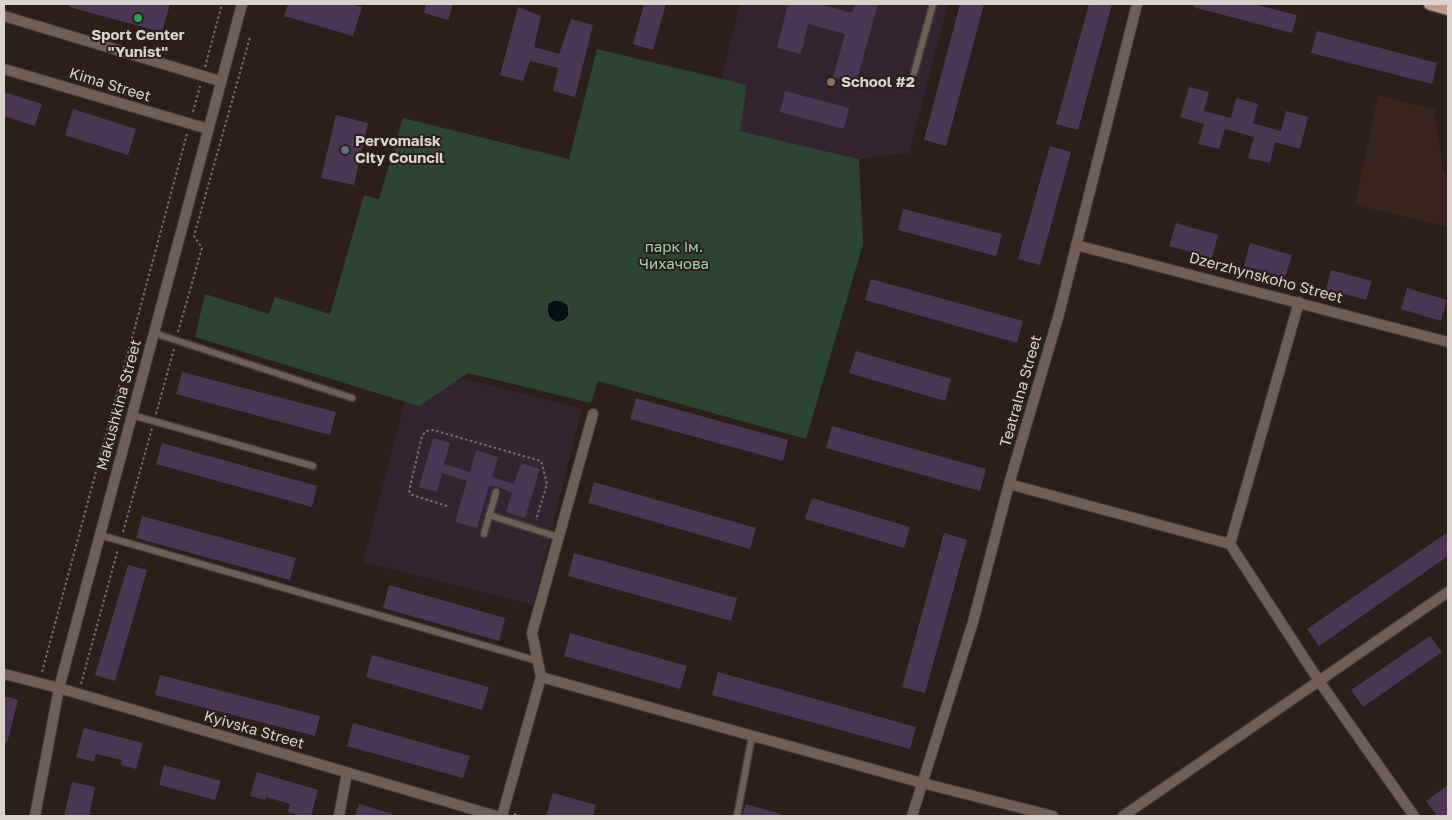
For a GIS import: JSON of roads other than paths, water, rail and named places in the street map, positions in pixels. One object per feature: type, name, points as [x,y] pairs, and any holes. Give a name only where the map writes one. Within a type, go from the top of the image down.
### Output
[{"type":"main road","points":[[1430,4],[1448,9]]},
{"type":"street","name":"Makushkina Street","points":[[36,816],[59,688],[242,4]]},
{"type":"street","name":"Teatralna Street","points":[[912,816],[973,622],[1009,484],[1059,314],[1137,4]]},
{"type":"street","points":[[4,16],[220,81]]},
{"type":"street","name":"Kima Street","points":[[4,69],[208,129]]},
{"type":"street","name":"Dzerzhynskoho Street","points":[[1076,245],[1448,342]]},
{"type":"street","points":[[1230,544],[1298,302]]},
{"type":"street","points":[[502,816],[541,677],[532,633],[592,414]]},
{"type":"street","points":[[1009,484],[1230,544],[1319,681],[1414,816]]},
{"type":"street","points":[[1123,816],[1448,592]]},
{"type":"street","name":"Kyivska Street","points":[[4,674],[59,688],[496,816]]},
{"type":"street","points":[[541,677],[752,736],[1053,816]]},
{"type":"street","points":[[338,816],[346,773]]},
{"type":"lane","points":[[914,73],[933,4]]},
{"type":"lane","points":[[154,333],[352,398]]},
{"type":"lane","points":[[132,416],[313,466]]},
{"type":"lane","points":[[484,534],[496,492]]},
{"type":"lane","points":[[490,516],[558,537]]},
{"type":"lane","points":[[100,535],[538,661]]},
{"type":"lane","points":[[737,816],[752,736]]},
{"type":"place","name":"Sport Center \"Yunist\"","points":[[138,18]]},
{"type":"place","name":"School #2","points":[[831,82]]},
{"type":"place","name":"Pervomaisk City Council","points":[[345,150]]},
{"type":"park label","name":"парк ім. Чихачова","points":[[674,256]]}]
